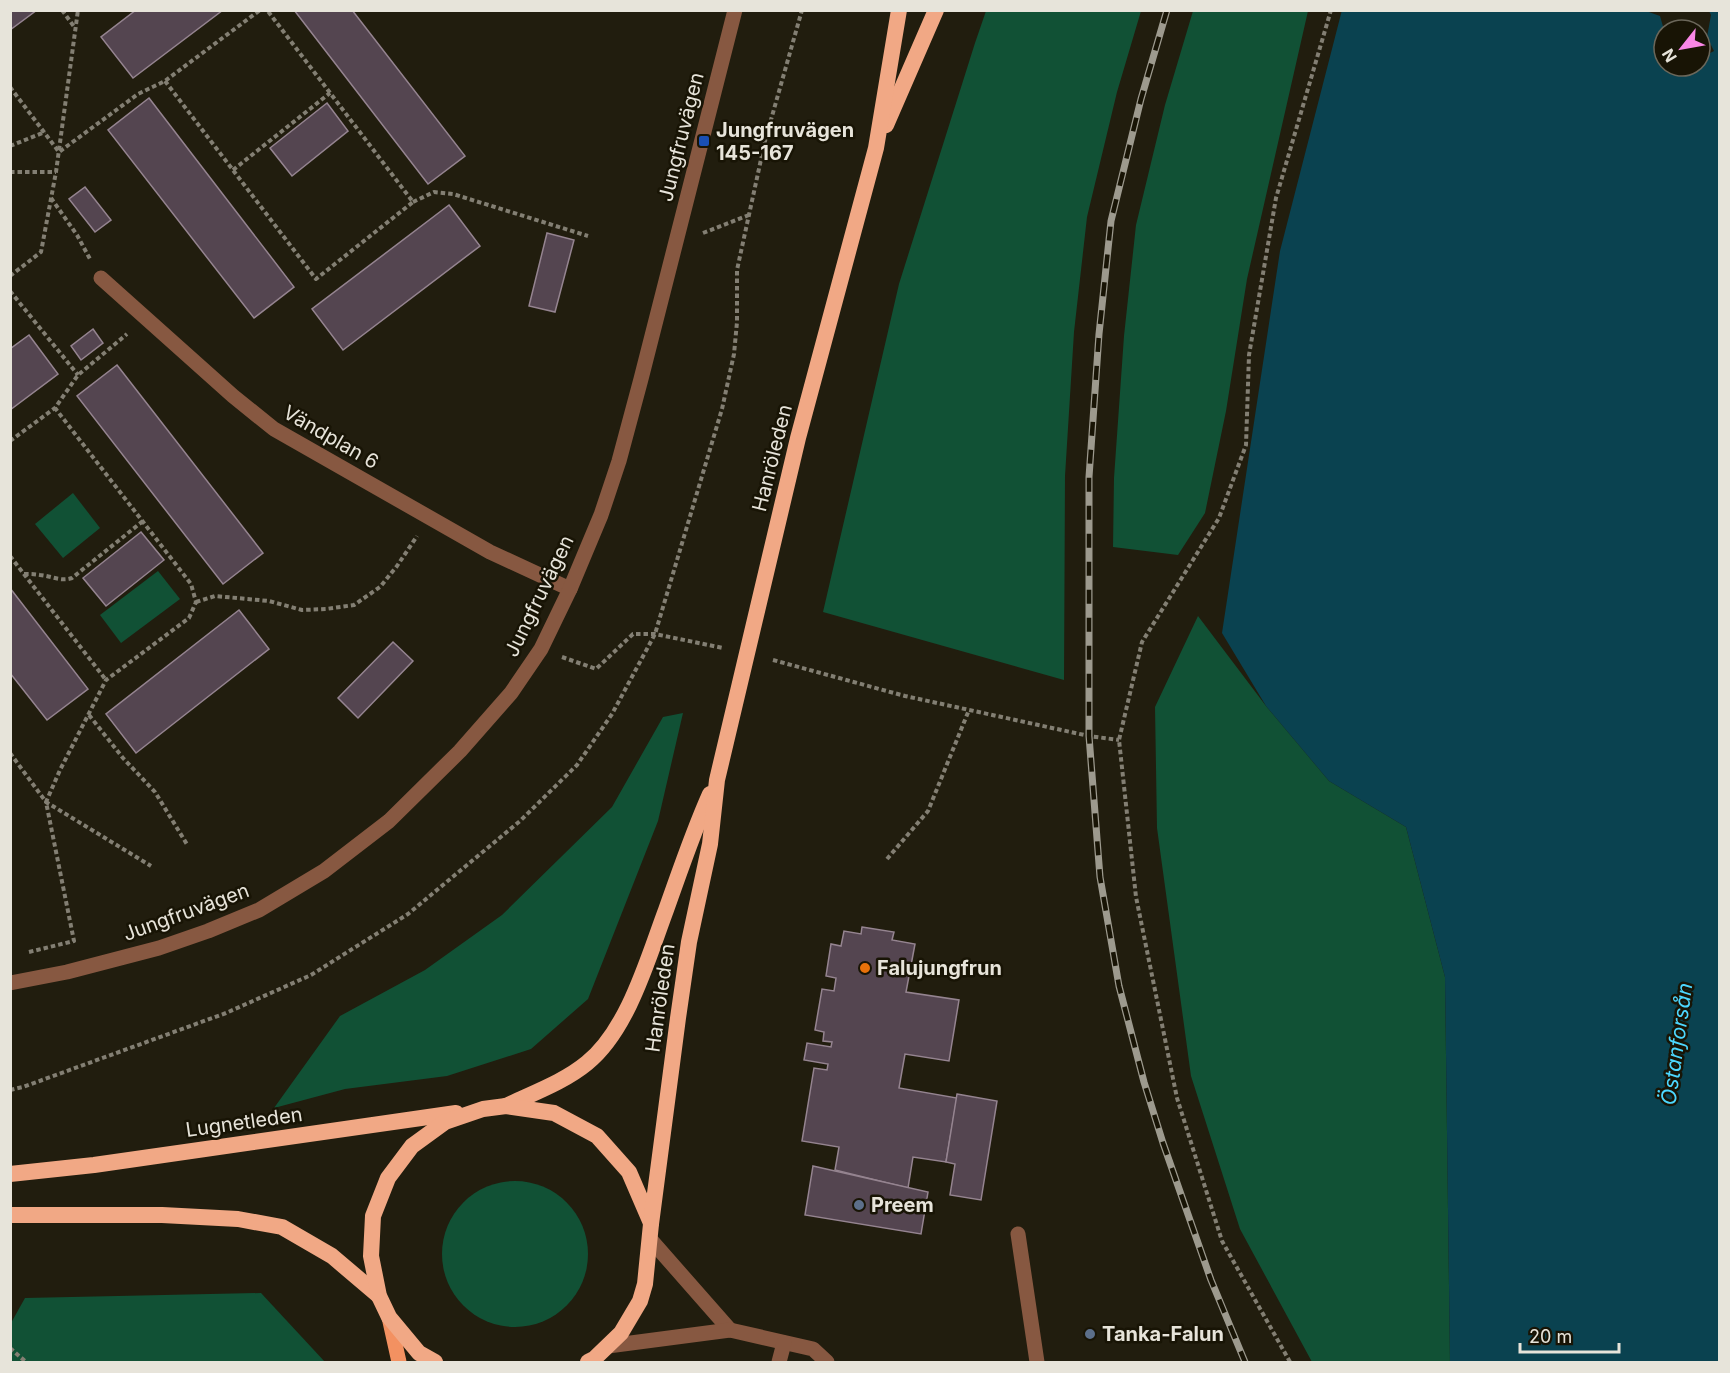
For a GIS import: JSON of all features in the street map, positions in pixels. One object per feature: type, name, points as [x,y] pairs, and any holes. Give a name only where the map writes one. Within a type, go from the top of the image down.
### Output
[{"type":"highway","name":"Hanröleden","points":[[591,1361],[621,1333],[640,1301],[645,1284],[681,996],[689,942],[710,844],[717,780],[798,438],[876,148],[899,10]]},
{"type":"highway","name":"Hanröleden","points":[[876,148],[936,10]]},
{"type":"highway","name":"Hanröleden","points":[[506,1106],[572,1074],[588,1062],[617,1030],[637,987],[693,832],[717,780]]},
{"type":"highway","points":[[435,1362],[419,1353],[389,1317],[379,1296],[370,1256],[373,1216],[387,1178],[412,1146],[445,1122],[483,1109],[506,1106],[554,1113],[597,1136],[629,1172],[650,1231]]},
{"type":"highway","name":"Lugnetleden","points":[[10,1174],[94,1165],[483,1109]]},
{"type":"highway","points":[[10,1215],[162,1215],[238,1219],[282,1227],[332,1256],[379,1296]]},
{"type":"main road","points":[[389,1317],[399,1362]]},
{"type":"street","name":"Jungfruvägen","points":[[10,983],[67,972],[159,948],[259,910],[324,870],[389,821],[460,752],[511,693],[541,649],[570,589],[601,515],[619,461],[735,10]]},
{"type":"street","name":"Vändplan 6","points":[[100,278],[232,396],[274,429],[490,552],[570,589]]},
{"type":"street","points":[[650,1231],[730,1330]]},
{"type":"street","points":[[1017,1234],[1037,1362]]},
{"type":"street","points":[[608,1346],[730,1330],[813,1349],[827,1362]]},
{"type":"street","points":[[779,1362],[784,1342]]},
{"type":"path","points":[[62,10],[76,28]]},
{"type":"path","points":[[10,276],[41,252],[56,172],[78,10]]},
{"type":"path","points":[[59,152],[138,94],[165,81],[260,10]]},
{"type":"path","points":[[267,10],[414,202]]},
{"type":"path","points":[[10,1090],[237,1009],[311,975],[408,914],[520,821],[577,765],[612,714],[656,634],[722,409],[734,354],[738,270],[765,141],[802,10]]},
{"type":"path","points":[[1290,1362],[1222,1240],[1177,1098],[1136,897],[1119,740],[1142,642],[1219,518],[1246,445],[1249,355],[1276,198],[1331,10]]},
{"type":"path","points":[[165,81],[316,279],[414,202],[434,192],[453,194],[588,236]]},
{"type":"path","points":[[10,87],[59,152]]},
{"type":"path","points":[[233,170],[330,93]]},
{"type":"path","points":[[10,146],[45,132]]},
{"type":"path","points":[[10,172],[56,172]]},
{"type":"path","points":[[51,198],[76,235],[100,278]]},
{"type":"path","points":[[675,245],[750,214]]},
{"type":"path","points":[[10,291],[78,375]]},
{"type":"path","points":[[10,441],[55,408],[78,375],[146,318]]},
{"type":"path","points":[[21,954],[74,941],[46,802],[60,770],[106,680],[189,618],[196,602],[191,584],[55,408]]},
{"type":"path","points":[[196,602],[215,596],[268,601],[302,610],[354,605],[380,587],[429,518]]},
{"type":"path","points":[[24,574],[39,574],[67,580],[72,578],[143,521]]},
{"type":"path","points":[[10,556],[106,680]]},
{"type":"path","points":[[541,649],[596,669],[633,634],[656,634],[724,648]]},
{"type":"path","points":[[773,660],[905,696],[1089,736],[1119,740]]},
{"type":"path","points":[[887,859],[928,812],[969,710]]},
{"type":"path","points":[[89,714],[123,758],[155,792],[188,846]]},
{"type":"path","points":[[10,753],[46,802],[151,866]]},
{"type":"path","points":[[10,1348],[26,1362]]},
{"type":"green space","points":[[986,11],[1141,11],[1117,92],[1087,217],[1074,332],[1065,476],[1064,680],[823,612],[899,284]]},
{"type":"green space","points":[[1193,11],[1308,11],[1247,279],[1226,411],[1205,513],[1178,555],[1113,547],[1114,478],[1124,336],[1136,225],[1165,105]]},
{"type":"green space","points":[[73,493],[100,528],[63,558],[35,524]]},
{"type":"green space","points":[[158,571],[180,599],[121,643],[100,615]]},
{"type":"green space","points":[[1198,616],[1266,706],[1329,781],[1406,827],[1445,977],[1450,1362],[1312,1362],[1240,1229],[1191,1076],[1157,828],[1155,707]]},
{"type":"green space","points":[[683,713],[658,821],[588,999],[531,1049],[447,1076],[345,1089],[274,1108],[340,1016],[425,970],[502,915],[612,807],[663,717]]},
{"type":"green space","points":[[515,1181],[543,1186],[567,1202],[583,1226],[588,1254],[583,1282],[567,1306],[543,1322],[515,1327],[487,1322],[463,1306],[447,1282],[442,1254],[447,1226],[463,1202],[487,1186]]},
{"type":"green space","points":[[261,1293],[325,1362],[11,1362],[11,1323],[25,1298]]},
{"type":"water","name":"Östanforsån","points":[[1342,10],[1646,11],[1661,18],[1652,18],[1652,78],[1712,78],[1712,52],[1714,51],[1712,18],[1709,11],[1719,11],[1719,1362],[1450,1362],[1445,977],[1406,827],[1329,781],[1266,706],[1222,633],[1280,251]]},
{"type":"building","points":[[10,10],[37,10],[10,30]]},
{"type":"building","points":[[136,10],[223,10],[133,78],[101,37]]},
{"type":"building","points":[[294,10],[352,10],[465,156],[428,184]]},
{"type":"building","points":[[149,98],[294,287],[254,318],[108,130]]},
{"type":"building","points":[[327,103],[348,131],[292,176],[270,148]]},
{"type":"building","points":[[85,187],[111,220],[95,232],[69,199]]},
{"type":"building","points":[[449,205],[480,246],[343,350],[312,309]]},
{"type":"building","points":[[547,233],[574,240],[555,312],[529,306]]},
{"type":"building","points":[[93,329],[103,343],[81,360],[71,346]]},
{"type":"building","points":[[29,335],[58,374],[10,410],[10,349]]},
{"type":"building","points":[[117,365],[263,553],[223,584],[77,396]]},
{"type":"building","points":[[141,532],[164,560],[106,606],[83,578]]},
{"type":"building","points":[[10,588],[88,689],[47,720],[10,673]]},
{"type":"building","points":[[239,610],[269,649],[136,753],[106,714]]},
{"type":"building","points":[[393,642],[413,661],[358,718],[338,698]]},
{"type":"building","points":[[862,927],[894,932],[892,940],[915,944],[906,992],[959,1000],[949,1061],[905,1054],[899,1088],[957,1098],[946,1162],[913,1157],[908,1188],[835,1170],[839,1147],[802,1141],[814,1068],[827,1070],[828,1064],[804,1060],[807,1043],[831,1047],[832,1042],[823,1041],[824,1032],[815,1030],[822,989],[834,991],[836,978],[826,976],[831,944],[841,946],[844,931],[861,934]]},
{"type":"building","points":[[957,1094],[997,1101],[981,1200],[950,1195],[955,1164],[946,1162]]},
{"type":"building","points":[[813,1166],[928,1192],[921,1234],[805,1215]]},
{"type":"railway","points":[[1167,10],[1141,99],[1111,221],[1099,334],[1089,477],[1089,736],[1100,877],[1119,986],[1144,1082],[1163,1143],[1211,1280],[1245,1362]]},
{"type":"place","name":"Jungfruvägen 145-167","points":[[704,141]]},
{"type":"place","name":"Falujungfrun","points":[[865,968]]},
{"type":"place","name":"Preem","points":[[859,1205]]},
{"type":"place","name":"Tanka-Falun","points":[[1090,1334]]}]
